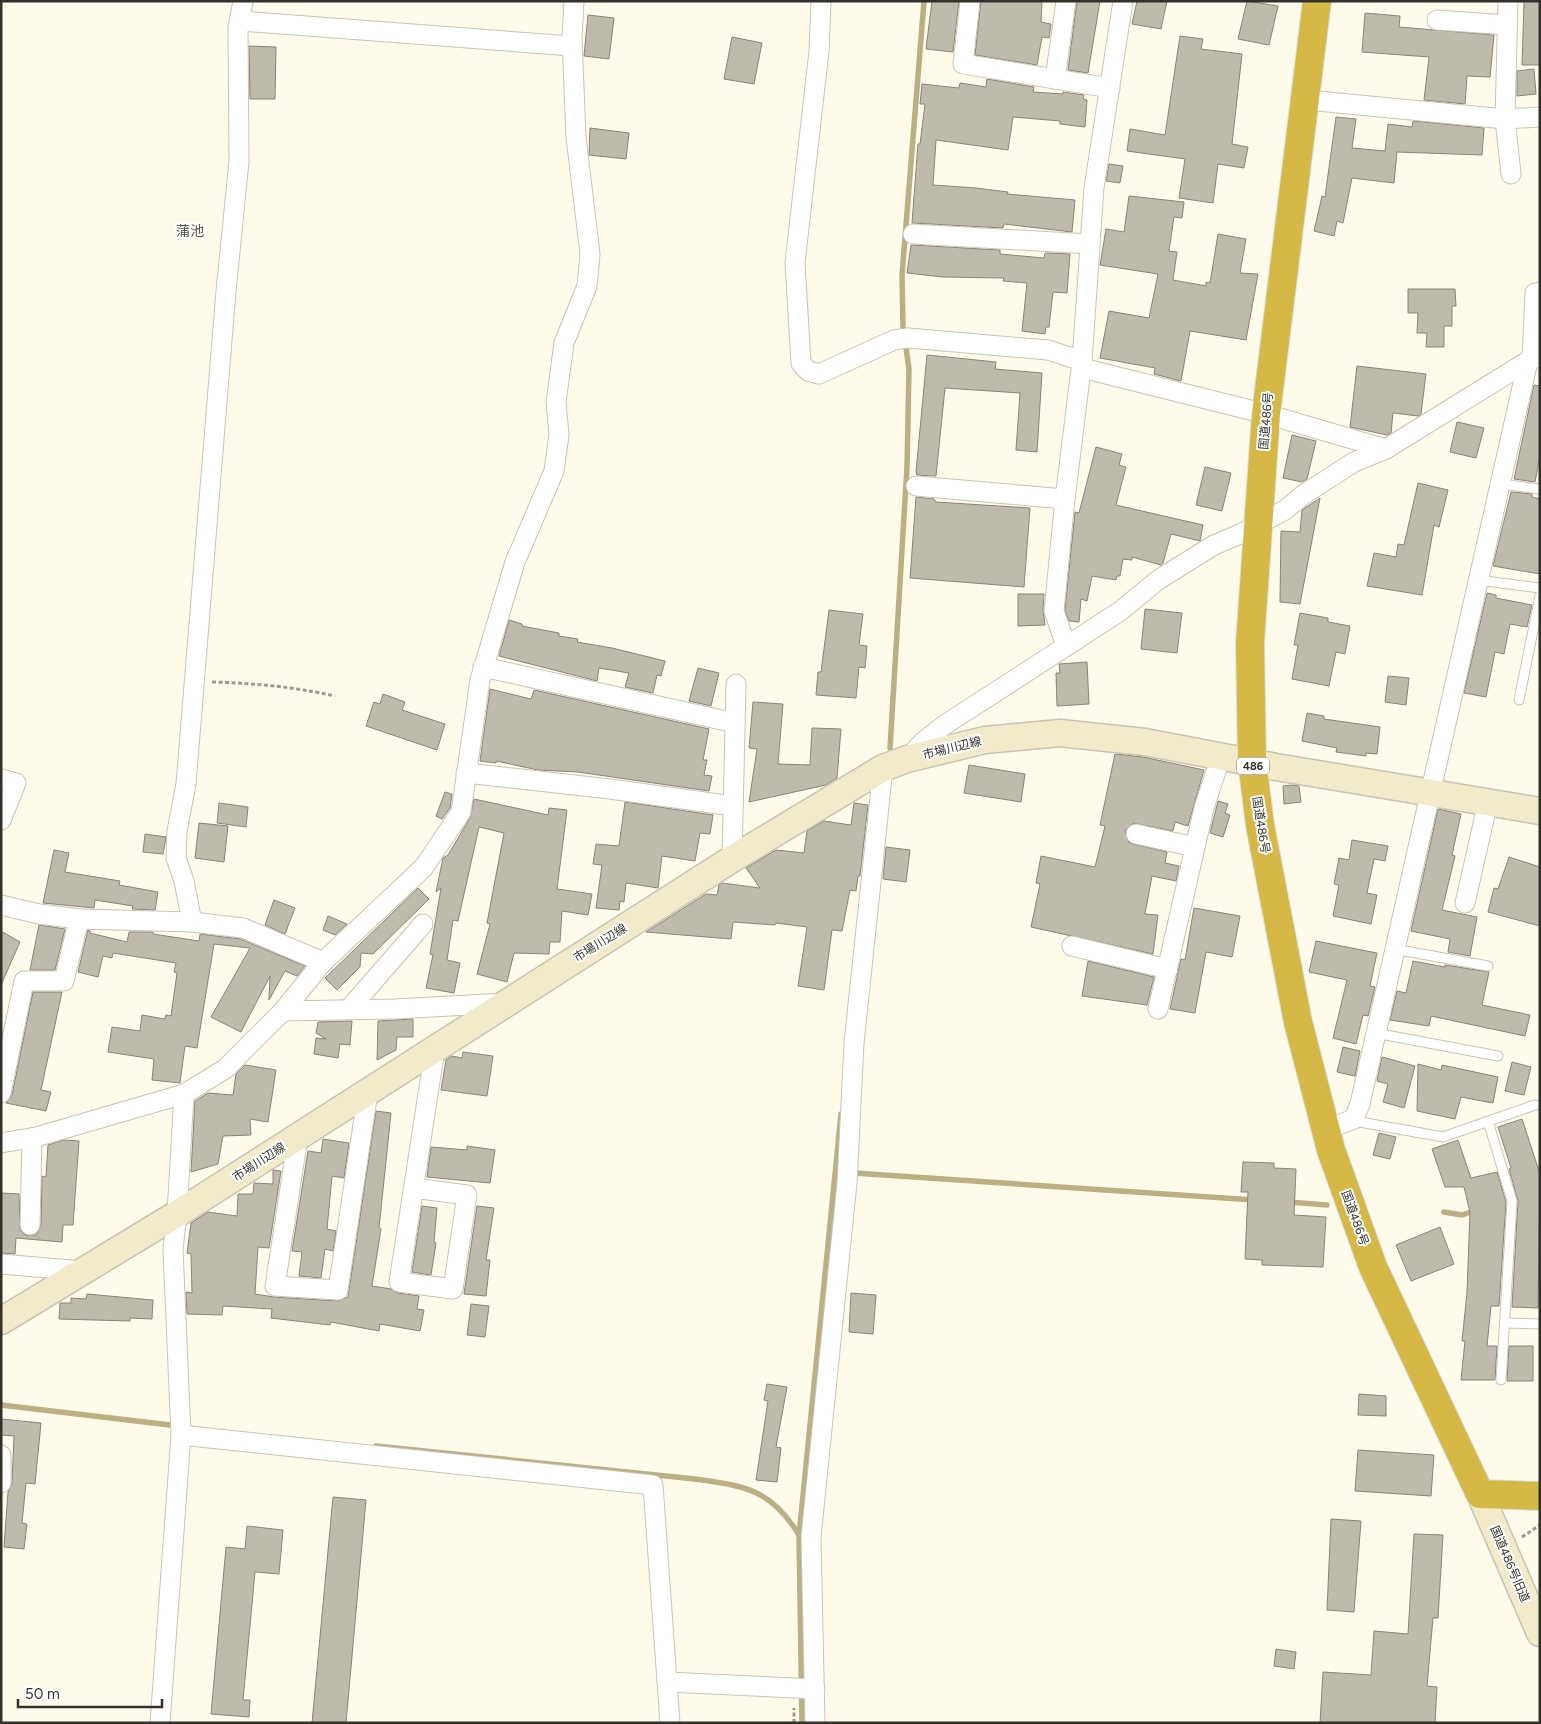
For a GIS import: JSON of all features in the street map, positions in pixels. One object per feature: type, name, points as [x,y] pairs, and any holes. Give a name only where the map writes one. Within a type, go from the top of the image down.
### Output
[{"type":"highway","name":"国道486号","points":[[1317,1],[1307,100],[1266,414],[1250,644],[1252,762],[1260,825],[1298,1022],[1325,1130],[1373,1267],[1480,1494]]},
{"type":"highway","points":[[1480,1494],[1540,1496]]},
{"type":"main road","name":"市場川辺線","points":[[1,1321],[177,1214],[732,859],[883,768],[907,759],[986,740],[1060,733],[1145,742],[1540,812]]},
{"type":"main road","name":"国道486号旧道","points":[[1480,1494],[1540,1633]]},
{"type":"street","points":[[192,922],[184,881],[176,858],[177,831],[186,784],[224,311],[240,161],[240,21],[243,1]]},
{"type":"street","points":[[1,1143],[32,1138],[184,1094],[225,1069],[254,1037],[282,1011],[323,962],[424,867],[461,812],[483,667],[515,562],[554,471],[559,435],[556,402],[564,343],[587,286],[590,254],[576,137],[572,46],[574,1]]},
{"type":"street","points":[[821,1],[819,51],[795,263],[801,363],[808,371],[819,374],[894,340],[905,339],[1048,350],[1082,365],[1266,414],[1386,449]]},
{"type":"street","points":[[970,1],[963,64],[1110,88]]},
{"type":"street","points":[[1055,78],[1066,1]]},
{"type":"street","points":[[1066,646],[1054,611],[1065,499],[1082,365],[1094,188],[1123,1]]},
{"type":"street","points":[[1508,1],[1505,119],[1511,174]]},
{"type":"street","points":[[1437,20],[1507,25]]},
{"type":"street","points":[[240,21],[572,46]]},
{"type":"street","points":[[1307,100],[1505,119],[1540,117]]},
{"type":"street","points":[[913,234],[1090,244]]},
{"type":"street","points":[[1325,1130],[1354,1119],[1360,1104],[1374,1033],[1498,490],[1502,484],[1533,359],[1534,293],[1540,292]]},
{"type":"street","points":[[907,759],[924,741],[946,724],[1119,612],[1158,580],[1214,545],[1285,510],[1303,495],[1354,462],[1386,449],[1533,359]]},
{"type":"street","points":[[916,486],[1065,499]]},
{"type":"street","points":[[483,667],[736,723]]},
{"type":"street","points":[[732,859],[736,684]]},
{"type":"street","points":[[1158,1009],[1204,808],[1221,756]]},
{"type":"street","points":[[815,1723],[806,1689],[811,1537],[847,1183],[854,1043],[883,768]]},
{"type":"street","points":[[466,773],[610,789],[733,806]]},
{"type":"street","points":[[1,779],[16,783],[1,820]]},
{"type":"street","points":[[1465,903],[1488,802]]},
{"type":"street","points":[[1136,834],[1195,847]]},
{"type":"street","points":[[1,905],[38,914],[79,919],[192,922],[244,928],[323,962]]},
{"type":"street","points":[[1,1093],[24,981],[64,981],[79,919]]},
{"type":"street","points":[[349,1009],[423,924]]},
{"type":"street","points":[[1072,946],[1168,969]]},
{"type":"street","points":[[282,1011],[395,1009],[506,1003]]},
{"type":"street","points":[[413,1188],[467,1195],[453,1289],[399,1282],[413,1188],[435,1049]]},
{"type":"street","points":[[298,1137],[275,1286],[338,1290],[368,1092]]},
{"type":"street","points":[[160,1723],[181,1434],[173,1249],[177,1214],[184,1094]]},
{"type":"street","points":[[30,1224],[32,1138]]},
{"type":"street","points":[[1,1264],[83,1270]]},
{"type":"street","points":[[181,1434],[653,1485],[670,1723]]},
{"type":"street","points":[[1,1455],[1,1483]]},
{"type":"street","points":[[668,1682],[806,1689]]},
{"type":"lane","points":[[1502,484],[1540,489]]},
{"type":"lane","points":[[1478,580],[1540,588]]},
{"type":"lane","points":[[1519,700],[1540,596]]},
{"type":"lane","points":[[1394,949],[1488,966]]},
{"type":"lane","points":[[1374,1033],[1498,1056]]},
{"type":"lane","points":[[1354,1119],[1360,1122],[1443,1137],[1535,1105]]},
{"type":"lane","points":[[1488,1122],[1511,1197],[1506,1323],[1501,1380]]},
{"type":"lane","points":[[1506,1323],[1540,1324]]},
{"type":"path","points":[[194,682],[247,682],[302,689],[335,696]]},
{"type":"path","points":[[1522,1538],[1540,1525]]},
{"type":"building","points":[[932,1],[959,1],[953,52],[926,49]]},
{"type":"building","points":[[981,1],[1042,1],[1041,22],[1051,24],[1049,38],[1042,37],[1037,65],[975,55]]},
{"type":"building","points":[[1077,1],[1100,1],[1088,73],[1068,70]]},
{"type":"building","points":[[1137,1],[1167,1],[1161,29],[1132,24]]},
{"type":"building","points":[[1247,1],[1278,6],[1269,45],[1238,39]]},
{"type":"building","points":[[1524,1],[1540,1],[1540,65],[1522,65]]},
{"type":"building","points":[[1365,13],[1400,16],[1399,27],[1494,35],[1490,77],[1467,76],[1465,104],[1424,100],[1429,57],[1362,52]]},
{"type":"building","points":[[588,15],[614,18],[609,59],[584,56]]},
{"type":"building","points":[[1180,36],[1203,39],[1201,49],[1242,54],[1232,144],[1248,147],[1244,168],[1218,164],[1213,203],[1179,198],[1185,159],[1127,151],[1130,129],[1165,135]]},
{"type":"building","points":[[732,37],[762,43],[754,84],[724,79]]},
{"type":"building","points":[[249,46],[276,47],[275,99],[250,99]]},
{"type":"building","points":[[1534,69],[1536,94],[1517,96],[1517,71]]},
{"type":"building","points":[[987,79],[1034,87],[1033,92],[1063,94],[1063,92],[1084,95],[1083,99],[1087,100],[1085,127],[1060,124],[1060,121],[1013,117],[1008,150],[936,140],[933,185],[976,188],[1008,192],[1007,194],[1075,200],[1072,232],[1004,224],[1003,228],[912,223],[918,144],[920,144],[925,104],[920,104],[922,84],[959,88],[960,83],[986,87]]},
{"type":"building","points":[[1336,117],[1356,119],[1352,148],[1385,151],[1388,124],[1412,127],[1413,121],[1484,128],[1482,155],[1397,152],[1394,183],[1352,178],[1343,223],[1337,221],[1334,236],[1314,231],[1322,196],[1325,197]]},
{"type":"building","points":[[590,128],[629,133],[626,159],[589,155]]},
{"type":"building","points":[[1109,164],[1123,166],[1120,183],[1106,181]]},
{"type":"building","points":[[1129,196],[1184,202],[1182,218],[1174,217],[1169,251],[1177,252],[1173,280],[1206,286],[1206,282],[1210,283],[1218,234],[1246,239],[1240,273],[1258,274],[1246,340],[1190,331],[1181,381],[1154,374],[1155,368],[1100,358],[1109,311],[1149,318],[1158,274],[1100,265],[1106,229],[1124,232]]},
{"type":"building","points":[[911,245],[1000,250],[1000,254],[1044,258],[1045,253],[1070,254],[1067,293],[1053,292],[1049,327],[1046,327],[1045,334],[1022,331],[1027,283],[1003,281],[1004,278],[943,277],[907,273]]},
{"type":"building","points":[[1408,289],[1455,289],[1456,306],[1452,306],[1452,326],[1444,326],[1444,347],[1426,347],[1427,333],[1417,333],[1418,313],[1408,313]]},
{"type":"building","points":[[927,355],[996,362],[995,369],[1042,373],[1037,452],[1016,450],[1020,393],[945,388],[936,476],[917,475]]},
{"type":"building","points":[[1357,366],[1426,374],[1421,414],[1418,416],[1393,413],[1391,433],[1387,435],[1350,427]]},
{"type":"building","points":[[1534,385],[1540,386],[1540,456],[1535,482],[1514,479]]},
{"type":"building","points":[[1457,422],[1484,428],[1476,458],[1450,452]]},
{"type":"building","points":[[1292,435],[1316,441],[1307,479],[1302,482],[1283,478]]},
{"type":"building","points":[[1096,447],[1122,454],[1119,465],[1126,467],[1116,505],[1203,525],[1200,541],[1171,534],[1161,565],[1132,557],[1132,560],[1123,559],[1120,576],[1117,576],[1116,580],[1092,576],[1087,601],[1081,599],[1079,622],[1069,621],[1065,610],[1075,512],[1079,513]]},
{"type":"building","points":[[1205,467],[1231,473],[1222,511],[1196,505]]},
{"type":"building","points":[[1418,483],[1448,490],[1439,527],[1434,525],[1422,595],[1367,586],[1374,553],[1396,557],[1398,544],[1404,545]]},
{"type":"building","points":[[1511,492],[1532,494],[1532,497],[1540,499],[1540,574],[1493,566]]},
{"type":"building","points":[[916,497],[934,499],[936,502],[1030,508],[1024,587],[910,578]]},
{"type":"building","points":[[1320,498],[1300,604],[1280,602],[1281,531],[1300,532],[1302,510]]},
{"type":"building","points":[[1487,593],[1496,595],[1496,598],[1532,605],[1527,627],[1510,624],[1504,654],[1495,652],[1486,697],[1464,693]]},
{"type":"building","points":[[1018,594],[1044,594],[1043,610],[1045,625],[1018,626]]},
{"type":"building","points":[[1145,609],[1182,613],[1177,653],[1141,649]]},
{"type":"building","points":[[829,610],[863,614],[859,645],[867,646],[865,668],[859,667],[856,698],[816,695],[818,672],[821,672]]},
{"type":"building","points":[[1300,613],[1328,618],[1328,622],[1350,626],[1345,654],[1336,652],[1329,686],[1292,679],[1298,645],[1294,645]]},
{"type":"building","points":[[509,620],[522,624],[522,626],[559,633],[559,636],[578,639],[577,642],[612,648],[665,661],[661,676],[657,675],[653,693],[625,687],[629,673],[599,668],[597,681],[499,656]]},
{"type":"building","points":[[1087,662],[1089,704],[1057,706],[1056,673],[1060,673],[1059,664]]},
{"type":"building","points":[[698,668],[719,673],[711,706],[689,701]]},
{"type":"building","points":[[1388,676],[1409,678],[1406,705],[1385,702]]},
{"type":"building","points":[[490,689],[531,699],[534,690],[709,729],[703,760],[707,760],[704,775],[712,776],[709,791],[578,772],[538,770],[496,761],[496,763],[480,761]]},
{"type":"building","points":[[383,694],[405,702],[402,710],[445,724],[437,750],[366,726],[374,702],[380,704]]},
{"type":"building","points":[[753,702],[783,704],[778,764],[810,765],[812,728],[841,729],[837,778],[826,785],[749,802],[757,749],[749,748]]},
{"type":"building","points":[[1307,713],[1324,716],[1324,719],[1380,727],[1377,754],[1366,753],[1366,756],[1336,752],[1337,748],[1302,741]]},
{"type":"building","points":[[1115,754],[1143,757],[1204,770],[1188,826],[1175,822],[1173,831],[1133,823],[1125,831],[1129,843],[1167,852],[1165,863],[1179,866],[1176,881],[1152,876],[1145,914],[1158,915],[1153,954],[1031,927],[1040,884],[1036,883],[1041,856],[1095,867],[1105,826],[1100,825]]},
{"type":"building","points":[[969,765],[1025,774],[1021,802],[964,793]]},
{"type":"building","points":[[1283,786],[1299,786],[1301,802],[1284,804]]},
{"type":"building","points":[[445,792],[452,794],[450,808],[442,819],[436,816]]},
{"type":"building","points":[[474,799],[548,815],[549,808],[567,810],[557,889],[592,894],[588,915],[562,911],[560,942],[550,942],[549,954],[514,953],[507,982],[477,974],[490,924],[487,923],[504,833],[479,827],[458,921],[453,920],[447,960],[460,963],[454,993],[426,988],[433,955],[430,954],[441,888],[436,892],[443,858],[448,855],[470,818]]},
{"type":"building","points":[[1218,801],[1228,804],[1225,813],[1230,815],[1223,837],[1210,833]]},
{"type":"building","points":[[625,802],[713,815],[710,834],[700,833],[695,861],[662,856],[658,888],[626,883],[624,902],[620,901],[619,910],[596,908],[602,865],[593,864],[596,844],[619,846]]},
{"type":"building","points":[[219,803],[248,807],[246,827],[217,823]]},
{"type":"building","points":[[854,803],[868,805],[860,876],[858,876],[856,891],[850,890],[842,931],[832,930],[824,990],[798,986],[807,927],[776,923],[775,925],[733,922],[731,939],[646,932],[706,894],[717,895],[719,885],[722,883],[760,888],[746,868],[776,850],[804,853],[807,831],[824,821],[851,825]]},
{"type":"building","points":[[1438,809],[1461,814],[1452,855],[1455,856],[1442,910],[1477,917],[1470,956],[1448,952],[1450,939],[1411,931]]},
{"type":"building","points":[[199,823],[228,826],[224,862],[195,858]]},
{"type":"building","points":[[145,834],[166,837],[163,854],[143,852]]},
{"type":"building","points":[[1352,840],[1388,846],[1385,861],[1374,859],[1367,893],[1377,895],[1371,924],[1333,916],[1339,885],[1334,884],[1339,858],[1349,860]]},
{"type":"building","points":[[886,847],[910,850],[906,882],[883,879]]},
{"type":"building","points":[[54,850],[69,853],[65,872],[120,881],[119,885],[158,892],[155,910],[132,909],[133,906],[95,900],[94,908],[43,903]]},
{"type":"building","points":[[1509,857],[1540,867],[1540,926],[1488,912],[1494,888],[1498,889]]},
{"type":"building","points":[[418,888],[429,899],[373,954],[361,953],[360,967],[337,990],[325,978]]},
{"type":"building","points":[[274,900],[295,908],[285,934],[265,925]]},
{"type":"building","points":[[1194,908],[1240,916],[1232,957],[1206,952],[1195,1013],[1170,1009],[1181,959],[1185,960]]},
{"type":"building","points":[[328,916],[347,924],[335,935],[323,930]]},
{"type":"building","points":[[39,925],[65,929],[55,970],[30,970]]},
{"type":"building","points":[[88,930],[90,933],[127,942],[129,932],[153,932],[153,934],[199,941],[200,934],[240,939],[305,966],[297,976],[285,971],[269,1000],[270,976],[241,1032],[211,1017],[250,948],[214,944],[197,1048],[185,1046],[180,1083],[152,1080],[154,1059],[108,1052],[112,1027],[140,1031],[142,1015],[165,1019],[166,1015],[171,1016],[177,973],[174,972],[176,963],[113,953],[112,958],[103,956],[98,977],[78,972]]},
{"type":"building","points":[[1,931],[20,942],[1,985]]},
{"type":"building","points":[[1316,941],[1377,953],[1370,986],[1375,987],[1368,1016],[1363,1015],[1356,1044],[1333,1038],[1347,980],[1309,972]]},
{"type":"building","points":[[1088,961],[1154,977],[1147,1005],[1082,996]]},
{"type":"building","points":[[1413,961],[1489,972],[1482,1005],[1530,1015],[1525,1036],[1431,1016],[1429,1026],[1390,1020],[1397,991],[1406,993]]},
{"type":"building","points":[[33,992],[62,992],[41,1090],[51,1092],[46,1111],[6,1103],[12,1095]]},
{"type":"building","points":[[413,1019],[413,1037],[397,1037],[396,1050],[377,1060],[378,1021]]},
{"type":"building","points":[[352,1021],[350,1045],[340,1044],[338,1058],[314,1054],[316,1038],[326,1039],[316,1033],[318,1022]]},
{"type":"building","points":[[1343,1047],[1360,1051],[1355,1076],[1337,1072]]},
{"type":"building","points":[[463,1052],[493,1056],[487,1096],[441,1090],[446,1060],[452,1056],[462,1058]]},
{"type":"building","points":[[1382,1057],[1415,1066],[1404,1108],[1383,1102],[1388,1084],[1377,1081]]},
{"type":"building","points":[[1512,1062],[1531,1067],[1524,1095],[1505,1091]]},
{"type":"building","points":[[1418,1064],[1441,1070],[1442,1065],[1498,1077],[1493,1103],[1461,1097],[1455,1119],[1417,1111]]},
{"type":"building","points":[[245,1065],[276,1070],[268,1122],[250,1119],[251,1135],[223,1136],[218,1164],[191,1172],[195,1101],[208,1093],[233,1095],[236,1074]]},
{"type":"building","points":[[376,1111],[391,1113],[379,1228],[381,1229],[372,1286],[419,1296],[417,1309],[424,1310],[420,1331],[380,1324],[379,1331],[331,1322],[330,1325],[271,1318],[272,1309],[223,1306],[222,1315],[187,1314],[186,1292],[192,1293],[191,1254],[187,1253],[191,1223],[208,1212],[237,1216],[238,1194],[253,1194],[254,1183],[273,1184],[273,1170],[281,1171],[269,1248],[258,1247],[255,1294],[337,1301],[348,1297]]},
{"type":"building","points":[[1522,1119],[1540,1174],[1538,1308],[1512,1307],[1518,1201],[1509,1169],[1511,1168],[1498,1127]]},
{"type":"building","points":[[1379,1133],[1396,1137],[1390,1159],[1373,1155]]},
{"type":"building","points":[[323,1139],[349,1143],[344,1178],[332,1176],[327,1229],[336,1231],[333,1251],[325,1249],[321,1278],[299,1276],[302,1252],[292,1251],[308,1151],[321,1153]]},
{"type":"building","points":[[64,1140],[79,1141],[73,1225],[63,1225],[62,1242],[16,1238],[15,1254],[1,1253],[1,1193],[19,1194],[20,1230],[25,1235],[36,1235],[41,1225],[42,1176],[46,1177],[48,1145]]},
{"type":"building","points":[[1458,1140],[1471,1178],[1497,1172],[1506,1202],[1499,1306],[1491,1306],[1487,1346],[1497,1346],[1495,1380],[1461,1380],[1465,1341],[1462,1341],[1467,1293],[1470,1212],[1464,1187],[1445,1187],[1432,1149]]},
{"type":"building","points":[[467,1146],[495,1150],[490,1183],[427,1177],[431,1147],[467,1150]]},
{"type":"building","points":[[1243,1162],[1274,1163],[1274,1168],[1296,1169],[1294,1215],[1326,1217],[1323,1267],[1262,1265],[1262,1260],[1245,1259],[1248,1192],[1241,1192]]},
{"type":"building","points":[[422,1206],[437,1208],[434,1242],[436,1243],[431,1275],[412,1272]]},
{"type":"building","points":[[477,1206],[494,1208],[486,1260],[490,1260],[486,1296],[464,1294]]},
{"type":"building","points":[[1440,1227],[1454,1264],[1411,1281],[1396,1245]]},
{"type":"building","points":[[851,1293],[876,1295],[873,1334],[849,1332]]},
{"type":"building","points":[[87,1294],[153,1300],[152,1319],[130,1318],[130,1321],[59,1319],[60,1303],[71,1303],[71,1298],[86,1299]]},
{"type":"building","points":[[471,1304],[489,1306],[485,1337],[467,1335]]},
{"type":"building","points":[[1509,1346],[1533,1346],[1533,1381],[1507,1381]]},
{"type":"building","points":[[767,1384],[787,1387],[776,1447],[781,1448],[777,1482],[756,1480],[768,1401],[764,1400]]},
{"type":"building","points":[[1359,1394],[1386,1396],[1386,1416],[1358,1415]]},
{"type":"building","points":[[1,1419],[41,1423],[35,1484],[26,1483],[22,1523],[27,1524],[24,1549],[4,1547],[8,1492],[12,1483],[14,1436],[1,1435]]},
{"type":"building","points":[[1358,1450],[1434,1455],[1431,1496],[1355,1491]]},
{"type":"building","points":[[333,1497],[366,1500],[346,1723],[312,1723]]},
{"type":"building","points":[[1331,1519],[1361,1521],[1354,1612],[1327,1610]]},
{"type":"building","points":[[247,1526],[283,1530],[279,1574],[255,1572],[243,1700],[250,1700],[249,1717],[211,1714],[226,1547],[245,1549]]},
{"type":"building","points":[[1414,1534],[1443,1535],[1438,1618],[1433,1618],[1427,1686],[1437,1687],[1435,1723],[1320,1723],[1323,1672],[1371,1675],[1374,1631],[1408,1634]]},
{"type":"building","points":[[1276,1649],[1296,1652],[1294,1669],[1274,1666]]},
{"type":"waterway","points":[[890,748],[907,467],[909,369],[903,327],[902,275],[924,1]]},
{"type":"waterway","points":[[802,1723],[799,1536],[841,1114]]},
{"type":"waterway","points":[[854,1173],[1254,1200]]},
{"type":"waterway","points":[[1288,1202],[1327,1205]]},
{"type":"waterway","points":[[1444,1212],[1462,1215],[1476,1210]]},
{"type":"waterway","points":[[1,1405],[170,1425]]},
{"type":"waterway","points":[[376,1446],[728,1484],[755,1492],[767,1499],[789,1520],[799,1535]]},
{"type":"district","name":"蒲池","points":[[190,231]]}]
